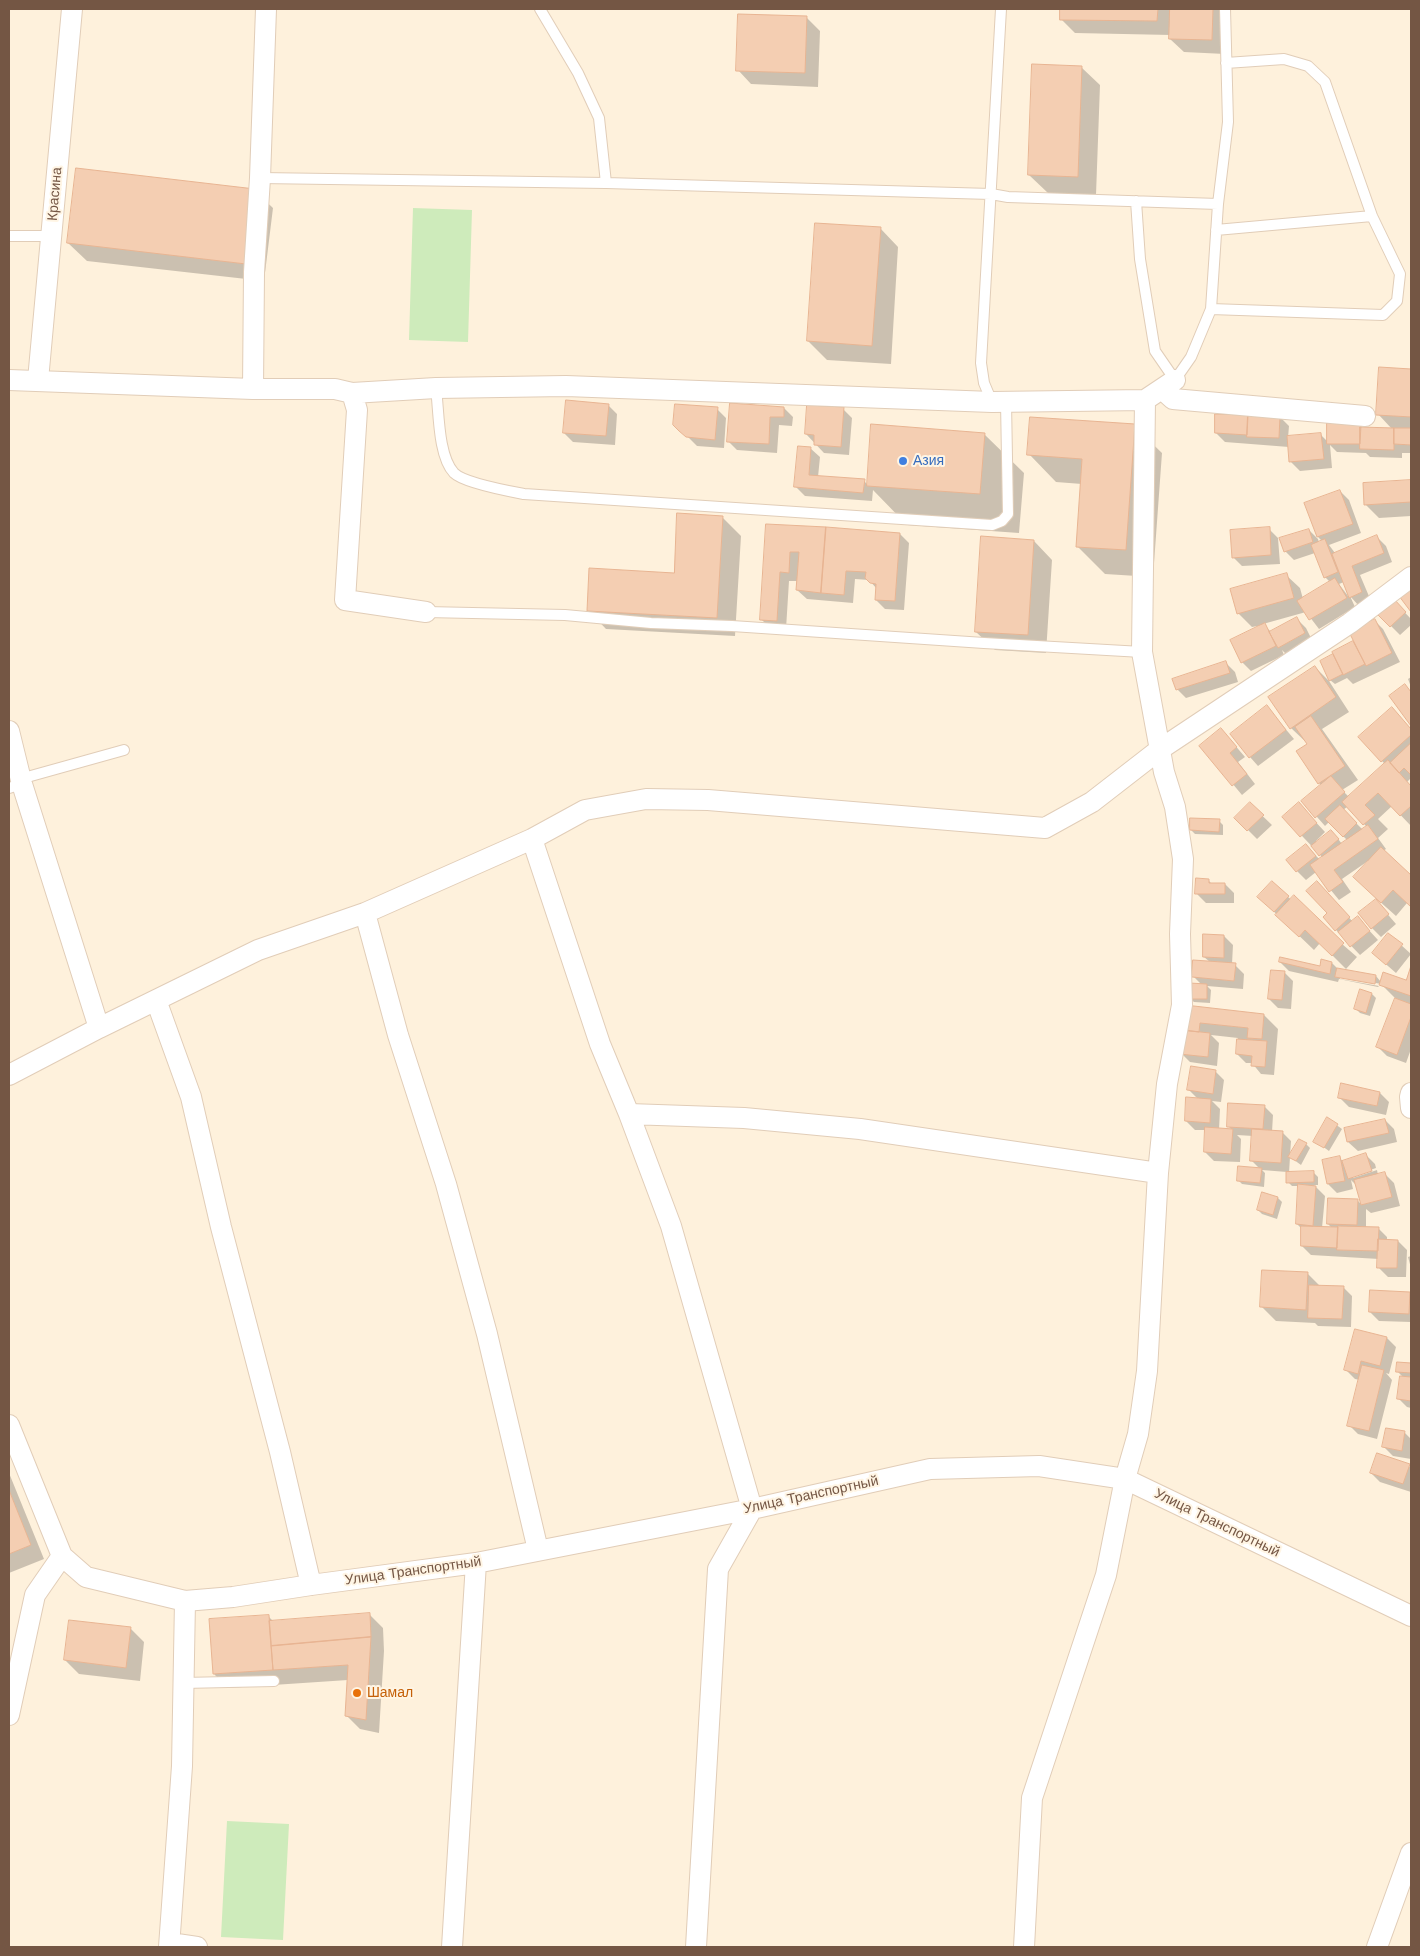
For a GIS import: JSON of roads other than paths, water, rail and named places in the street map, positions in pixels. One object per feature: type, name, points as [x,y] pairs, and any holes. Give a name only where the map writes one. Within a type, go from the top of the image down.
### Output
[{"type":"street","name":"Красина","points":[[38,380],[72,9]]},
{"type":"street","points":[[253,389],[254,272],[260,178],[266,9]]},
{"type":"street","points":[[9,380],[253,389],[334,389],[352,393],[436,388],[566,386],[999,402],[1145,400],[1168,384],[1173,399],[1365,416]]},
{"type":"street","points":[[352,393],[357,410],[345,600],[426,612]]},
{"type":"street","points":[[1024,1947],[1032,1798],[1106,1575],[1124,1479],[1138,1434],[1146,1371],[1158,1173],[1167,1084],[1182,1005],[1180,934],[1183,859],[1175,807],[1159,750],[1142,652],[1145,400]]},
{"type":"street","points":[[9,1075],[99,1028],[258,950],[365,913],[532,839],[584,810],[646,798],[708,800],[1045,828],[1092,802],[1159,750],[1350,623],[1411,577]]},
{"type":"street","points":[[9,731],[17,784],[99,1028]]},
{"type":"street","points":[[532,839],[600,1044],[629,1114],[671,1226],[752,1509],[718,1569],[696,1947]]},
{"type":"street","points":[[365,913],[398,1034],[446,1184],[487,1334],[538,1550]]},
{"type":"street","points":[[156,1000],[191,1097],[221,1228],[280,1452],[310,1584]]},
{"type":"street","points":[[1411,1093],[1411,1108]]},
{"type":"street","points":[[629,1114],[744,1118],[860,1129],[1158,1173]]},
{"type":"street","points":[[9,1715],[35,1595],[62,1556],[10,1434]]},
{"type":"street","name":"Улица Транспортный","points":[[62,1556],[86,1577],[185,1601],[233,1598],[310,1584],[476,1563],[752,1509],[930,1469],[1039,1466],[1124,1479],[1411,1616]]},
{"type":"street","points":[[452,1947],[476,1563]]},
{"type":"street","points":[[185,1601],[182,1766],[170,1945],[198,1947]]},
{"type":"street","points":[[1377,1947],[1411,1853]]},
{"type":"lane","points":[[540,9],[578,73],[599,118],[606,183]]},
{"type":"lane","points":[[436,388],[444,458],[455,474],[472,482],[524,494],[992,525],[1002,521],[1008,514],[999,402],[984,383],[981,363],[1000,9]]},
{"type":"lane","points":[[1136,201],[1140,259],[1155,351],[1168,384],[1191,357],[1211,309],[1218,204],[1228,122],[1224,9]]},
{"type":"lane","points":[[1211,309],[1383,315],[1397,300],[1400,274],[1372,216],[1325,82],[1308,66],[1284,59],[1226,63]]},
{"type":"lane","points":[[260,178],[606,183],[991,194],[1008,197],[1218,204]]},
{"type":"lane","points":[[1216,230],[1372,216]]},
{"type":"lane","points":[[9,236],[51,236]]},
{"type":"lane","points":[[426,612],[565,615],[651,623],[732,626],[1142,652]]},
{"type":"lane","points":[[17,784],[124,750]]},
{"type":"lane","points":[[183,1683],[274,1681]]},
{"type":"place","name":"Азия","points":[[903,461]]},
{"type":"place","name":"Шамал","points":[[357,1693]]}]
